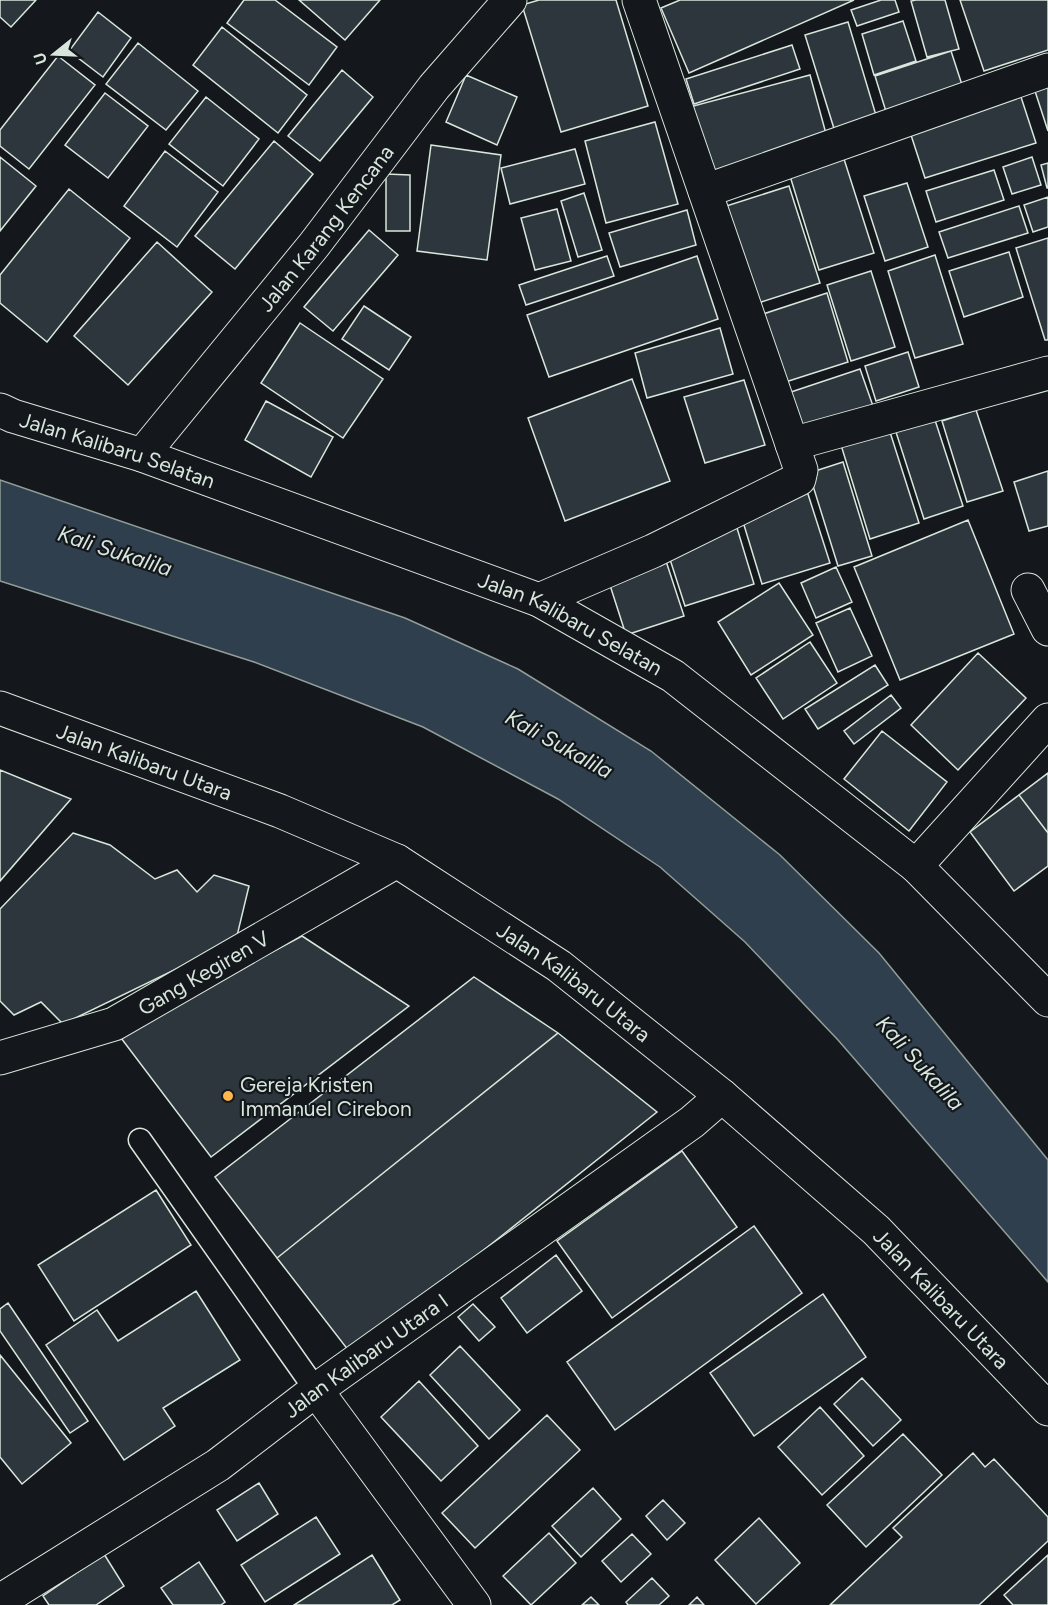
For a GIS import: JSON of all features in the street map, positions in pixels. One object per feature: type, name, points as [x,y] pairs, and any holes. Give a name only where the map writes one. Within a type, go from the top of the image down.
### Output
[{"type":"street","name":"Jalan Karang Kencana","points":[[142,455],[314,245],[434,87],[510,0]]},
{"type":"street","points":[[538,600],[653,551],[799,479],[801,470],[639,0]]},
{"type":"street","points":[[705,191],[1048,70]]},
{"type":"street","points":[[792,444],[1048,373]]},
{"type":"street","name":"Jalan Kalibaru Selatan","points":[[0,410],[142,455],[538,600],[673,676],[916,866],[1048,1000]]},
{"type":"street","points":[[1028,590],[1048,629]]},
{"type":"street","name":"Jalan Kalibaru Utara","points":[[0,708],[280,811],[397,861],[559,966],[722,1096],[876,1230],[1048,1409]]},
{"type":"street","points":[[916,866],[1048,720]]},
{"type":"street","name":"Gang Kegiren V","points":[[0,1058],[114,1024],[397,861]]},
{"type":"street","name":"Jalan Kalibaru Utara I","points":[[0,1601],[218,1465],[316,1390],[692,1122],[722,1096]]},
{"type":"street","points":[[316,1390],[474,1605]]},
{"type":"lane","points":[[140,1140],[316,1390]]},
{"type":"water","name":"Kali Sukalila","points":[[0,480],[405,618],[518,669],[651,751],[780,855],[879,953],[1048,1160],[1048,1282],[838,1040],[745,942],[660,867],[558,799],[423,727],[254,662],[0,581]]},
{"type":"building","points":[[0,0],[36,0],[11,27],[0,17]]},
{"type":"building","points":[[244,0],[275,0],[337,47],[309,85],[227,23]]},
{"type":"building","points":[[299,0],[380,0],[345,40]]},
{"type":"building","points":[[539,0],[616,0],[648,106],[561,132],[522,5]]},
{"type":"building","points":[[680,0],[854,0],[689,73],[661,8]]},
{"type":"building","points":[[881,0],[895,0],[899,12],[857,26],[851,10]]},
{"type":"building","points":[[945,0],[959,49],[927,57],[911,1]]},
{"type":"building","points":[[960,0],[1048,0],[1048,50],[984,71]]},
{"type":"building","points":[[98,12],[131,38],[103,77],[69,51]]},
{"type":"building","points":[[903,21],[916,61],[874,75],[862,34]]},
{"type":"building","points":[[848,22],[878,122],[836,135],[805,35]]},
{"type":"building","points":[[222,27],[307,95],[278,133],[193,65]]},
{"type":"building","points":[[138,43],[198,91],[166,130],[106,84]]},
{"type":"building","points":[[792,45],[800,69],[694,104],[686,79]]},
{"type":"building","points":[[951,51],[965,94],[888,118],[875,76]]},
{"type":"building","points":[[58,56],[95,85],[29,169],[0,146],[0,130]]},
{"type":"building","points":[[342,70],[373,97],[320,161],[288,136]]},
{"type":"building","points":[[466,75],[517,97],[497,145],[446,122]]},
{"type":"building","points":[[810,75],[828,141],[701,176],[682,109]]},
{"type":"building","points":[[1048,81],[1048,131],[1033,85]]},
{"type":"building","points":[[105,93],[148,126],[108,178],[65,145]]},
{"type":"building","points":[[206,97],[259,139],[223,186],[169,144]]},
{"type":"building","points":[[1021,97],[1036,143],[925,178],[910,132]]},
{"type":"building","points":[[655,122],[678,204],[606,223],[585,141]]},
{"type":"building","points":[[274,141],[313,174],[235,269],[195,236]]},
{"type":"building","points":[[431,145],[501,155],[487,260],[417,251]]},
{"type":"building","points":[[575,149],[585,184],[510,204],[501,168]]},
{"type":"building","points":[[165,151],[218,192],[177,247],[124,206]]},
{"type":"building","points":[[0,157],[36,186],[0,231]]},
{"type":"building","points":[[1032,157],[1041,185],[1012,194],[1003,167]]},
{"type":"building","points":[[844,159],[874,253],[819,270],[790,176]]},
{"type":"building","points":[[1048,163],[1048,188],[1047,188],[1041,165]]},
{"type":"building","points":[[994,170],[1004,200],[936,222],[926,191]]},
{"type":"building","points":[[386,174],[410,175],[410,231],[386,231]]},
{"type":"building","points":[[907,183],[928,247],[885,261],[864,196]]},
{"type":"building","points":[[789,186],[820,283],[749,306],[717,209]]},
{"type":"building","points":[[69,189],[130,238],[47,342],[0,303],[0,275]]},
{"type":"building","points":[[584,193],[602,250],[578,257],[561,201]]},
{"type":"building","points":[[1048,197],[1048,227],[1033,232],[1024,205]]},
{"type":"building","points":[[1019,206],[1028,233],[948,258],[939,232]]},
{"type":"building","points":[[557,209],[571,261],[535,270],[521,218]]},
{"type":"building","points":[[687,210],[696,245],[620,267],[609,233]]},
{"type":"building","points":[[369,230],[398,255],[333,331],[304,307]]},
{"type":"building","points":[[1048,238],[1048,340],[1045,340],[1016,248]]},
{"type":"building","points":[[157,242],[212,292],[128,385],[74,336]]},
{"type":"building","points":[[1009,252],[1023,297],[964,317],[949,271]]},
{"type":"building","points":[[935,255],[963,344],[915,358],[888,271]]},
{"type":"building","points":[[607,256],[614,276],[526,305],[519,285]]},
{"type":"building","points":[[697,256],[718,319],[549,377],[527,315]]},
{"type":"building","points":[[871,271],[895,347],[851,361],[827,285]]},
{"type":"building","points":[[827,293],[848,362],[773,386],[751,318]]},
{"type":"building","points":[[364,306],[411,337],[389,370],[342,339]]},
{"type":"building","points":[[300,323],[383,379],[343,438],[261,383]]},
{"type":"building","points":[[720,328],[733,374],[647,398],[635,353]]},
{"type":"building","points":[[908,352],[919,387],[876,401],[865,366]]},
{"type":"building","points":[[860,369],[873,406],[791,433],[779,396]]},
{"type":"building","points":[[632,379],[670,481],[565,521],[528,418]]},
{"type":"building","points":[[744,380],[765,445],[705,463],[684,397]]},
{"type":"building","points":[[266,401],[333,437],[311,477],[245,440]]},
{"type":"building","points":[[976,410],[1003,491],[967,502],[942,421]]},
{"type":"building","points":[[934,417],[963,506],[924,519],[895,429]]},
{"type":"building","points":[[889,429],[919,523],[870,539],[841,445]]},
{"type":"building","points":[[843,462],[872,556],[838,566],[809,473]]},
{"type":"building","points":[[1048,471],[1048,526],[1029,531],[1014,482]]},
{"type":"building","points":[[807,491],[830,563],[762,584],[740,512]]},
{"type":"building","points":[[968,520],[1014,634],[900,680],[854,567]]},
{"type":"building","points":[[737,528],[754,584],[685,606],[667,550]]},
{"type":"building","points":[[666,561],[684,616],[626,635],[608,579]]},
{"type":"building","points":[[836,567],[852,602],[816,618],[801,583]]},
{"type":"building","points":[[779,583],[813,635],[751,675],[718,622]]},
{"type":"building","points":[[850,608],[872,656],[838,672],[816,623]]},
{"type":"building","points":[[810,642],[837,683],[783,719],[756,678]]},
{"type":"building","points":[[978,653],[1026,698],[958,770],[911,725]]},
{"type":"building","points":[[875,665],[888,685],[818,729],[805,709]]},
{"type":"building","points":[[891,695],[901,708],[854,744],[844,731]]},
{"type":"building","points":[[882,731],[947,782],[909,831],[844,779]]},
{"type":"building","points":[[0,770],[71,799],[0,881]]},
{"type":"building","points":[[1048,773],[1048,833],[1019,795]]},
{"type":"building","points":[[1019,795],[1048,833],[1048,866],[1014,891],[970,832]]},
{"type":"building","points":[[73,833],[110,845],[155,879],[177,870],[197,892],[214,875],[249,886],[236,940],[63,1024],[41,1002],[14,1015],[0,1001],[0,909]]},
{"type":"building","name":"Gereja Kristen Immanuel Cirebon","points":[[302,936],[409,1006],[211,1157],[118,1034]]},
{"type":"building","points":[[474,977],[558,1033],[277,1258],[215,1177]]},
{"type":"building","points":[[558,1033],[657,1112],[352,1355],[277,1258]]},
{"type":"building","points":[[682,1151],[737,1227],[612,1318],[557,1241]]},
{"type":"building","points":[[156,1190],[191,1245],[74,1321],[38,1265]]},
{"type":"building","points":[[754,1226],[802,1293],[615,1430],[567,1362]]},
{"type":"building","points":[[556,1255],[582,1291],[527,1333],[501,1298]]},
{"type":"building","points":[[196,1291],[240,1360],[163,1408],[175,1426],[124,1460],[46,1345],[97,1310],[118,1341]]},
{"type":"building","points":[[823,1294],[866,1357],[754,1436],[710,1373]]},
{"type":"building","points":[[8,1303],[88,1421],[70,1433],[0,1331],[0,1309]]},
{"type":"building","points":[[473,1304],[495,1327],[479,1341],[458,1317]]},
{"type":"building","points":[[460,1346],[520,1410],[489,1439],[430,1375]]},
{"type":"building","points":[[0,1355],[71,1443],[22,1484],[0,1457]]},
{"type":"building","points":[[862,1378],[901,1420],[873,1446],[834,1404]]},
{"type":"building","points":[[419,1381],[478,1446],[441,1481],[381,1417]]},
{"type":"building","points":[[820,1407],[864,1456],[822,1495],[778,1447]]},
{"type":"building","points":[[547,1415],[580,1450],[475,1548],[442,1513]]},
{"type":"building","points":[[903,1434],[942,1475],[866,1547],[827,1505]]},
{"type":"building","points":[[973,1453],[985,1467],[994,1459],[1048,1517],[1048,1541],[979,1605],[830,1605],[902,1537],[893,1528]]},
{"type":"building","points":[[259,1483],[278,1514],[237,1541],[217,1510]]},
{"type":"building","points":[[593,1488],[621,1519],[581,1557],[552,1526]]},
{"type":"building","points":[[663,1500],[685,1523],[667,1540],[646,1516]]},
{"type":"building","points":[[316,1517],[340,1554],[265,1602],[241,1565]]},
{"type":"building","points":[[759,1518],[800,1563],[756,1604],[715,1560]]},
{"type":"building","points":[[549,1533],[576,1563],[531,1605],[503,1576]]},
{"type":"building","points":[[632,1534],[651,1554],[621,1582],[602,1561]]},
{"type":"building","points":[[104,1554],[124,1586],[96,1605],[49,1605],[43,1596]]},
{"type":"building","points":[[372,1555],[400,1600],[392,1605],[294,1605]]},
{"type":"building","points":[[1048,1555],[1048,1605],[1013,1605],[1004,1595]]},
{"type":"building","points":[[199,1562],[225,1602],[221,1605],[173,1605],[161,1588]]},
{"type":"building","points":[[652,1578],[669,1596],[659,1605],[628,1605],[626,1602]]},
{"type":"building","points":[[591,1597],[599,1605],[582,1605]]},
{"type":"building","points":[[697,1597],[704,1605],[689,1605]]},
{"type":"place","name":"Gereja Kristen Immanuel Cirebon","points":[[228,1096]]}]
